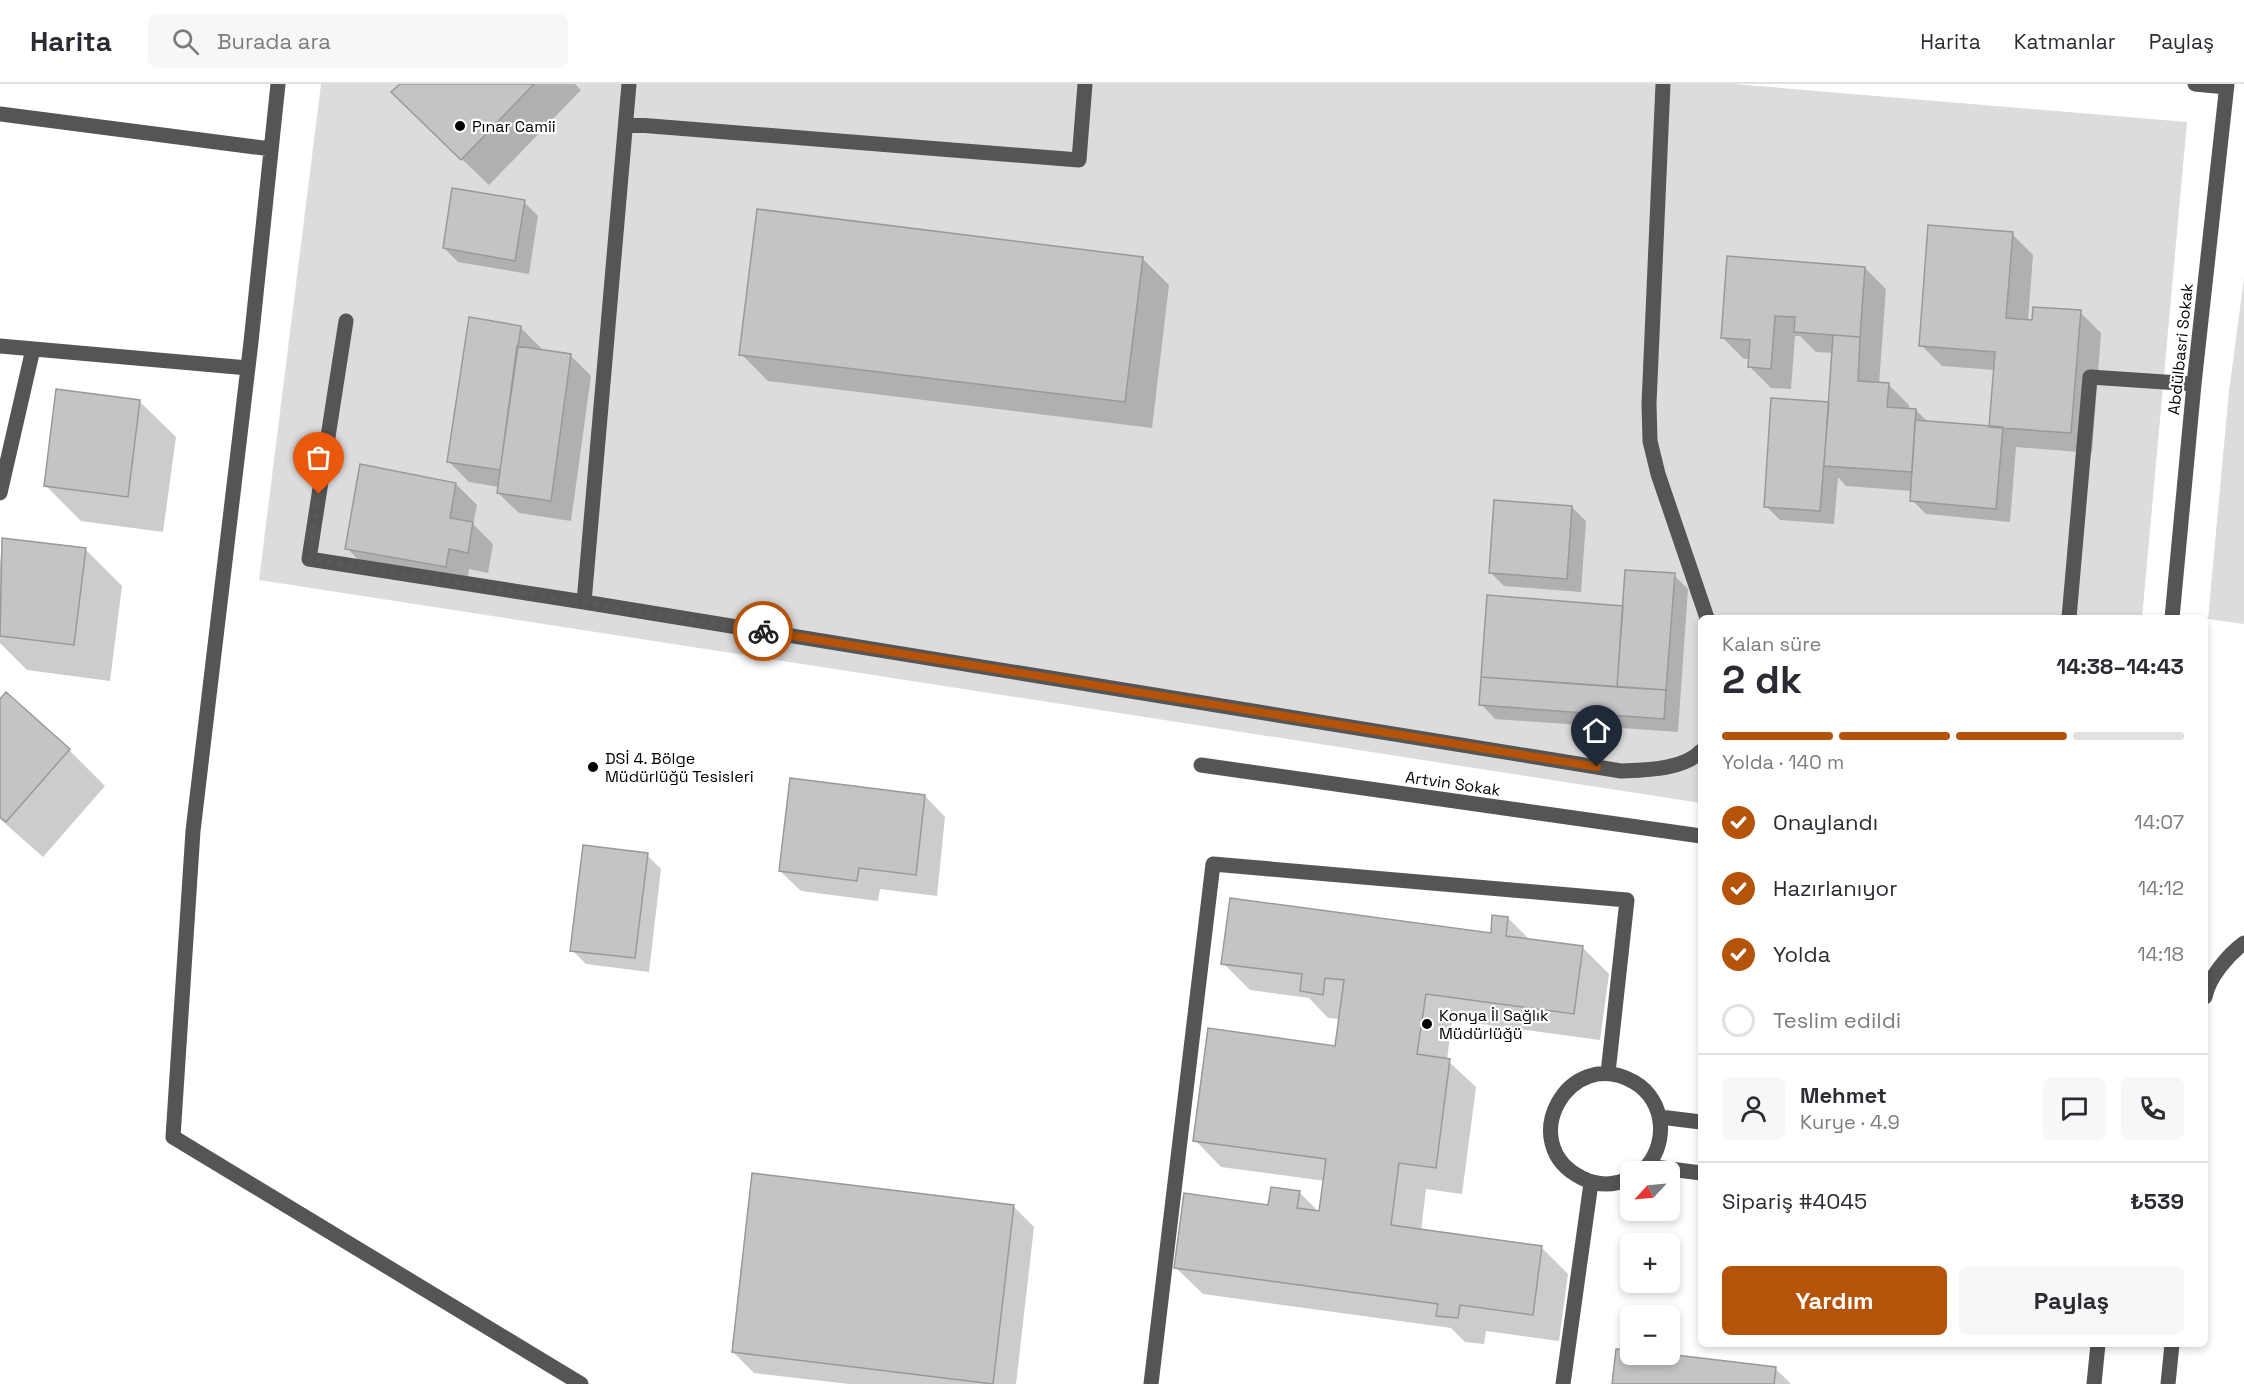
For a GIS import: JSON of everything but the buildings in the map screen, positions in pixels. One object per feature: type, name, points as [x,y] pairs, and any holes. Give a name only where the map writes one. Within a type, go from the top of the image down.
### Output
[{"type":"street","points":[[278,84],[248,368],[193,831],[173,1137],[581,1384]]},
{"type":"street","points":[[584,602],[629,84]]},
{"type":"street","points":[[626,124],[1079,160],[1085,84]]},
{"type":"street","points":[[1663,84],[1649,404],[1650,441],[1658,474],[1706,615]]},
{"type":"street","points":[[2195,84],[2227,85]]},
{"type":"street","name":"Abdülbasri Sokak","points":[[2172,615],[2194,384],[2227,85]]},
{"type":"street","points":[[0,114],[271,149]]},
{"type":"street","points":[[346,321],[309,559],[1621,771],[1649,770],[1675,765],[1698,755]]},
{"type":"street","points":[[0,346],[248,368]]},
{"type":"street","points":[[0,493],[33,349]]},
{"type":"street","points":[[2069,615],[2090,377],[2194,384]]},
{"type":"street","name":"Artvin Sokak","points":[[1201,765],[1698,837]]},
{"type":"street","points":[[1151,1384],[1213,864],[1627,900],[1608,1073]]},
{"type":"street","points":[[2208,987],[2231,953],[2244,943]]},
{"type":"street","points":[[1620,1181],[1606,1185],[1591,1183],[1575,1175],[1562,1163],[1553,1147],[1550,1130],[1553,1112],[1562,1095],[1574,1083],[1590,1075],[1608,1073],[1626,1077],[1642,1086],[1653,1100],[1660,1117],[1659,1143],[1650,1161]]},
{"type":"street","points":[[1660,1117],[1698,1122]]},
{"type":"street","points":[[1680,1172],[1698,1173]]},
{"type":"street","points":[[1563,1384],[1591,1183]]},
{"type":"street","points":[[2094,1384],[2098,1347]]},
{"type":"street","points":[[2168,1384],[2172,1347]]},
{"type":"shaded area","points":[[321,84],[1734,84],[2187,122],[2142,615],[1698,615],[1698,803],[259,580]]},
{"type":"shaded area","points":[[2244,278],[2244,624],[2208,619],[2229,391]]},
{"type":"way so far","points":[[319,494],[309,559],[763,631]]},
{"type":"place","name":"Pınar Camii","points":[[460,126]]},
{"type":"place","name":"DSİ 4. Bölge Müdürlüğü Tesisleri","points":[[593,767]]},
{"type":"place","name":"Konya İl Sağlık Müdürlüğü","points":[[1427,1024]]},
{"type":"route","points":[[763,631],[1597,767]]}]
